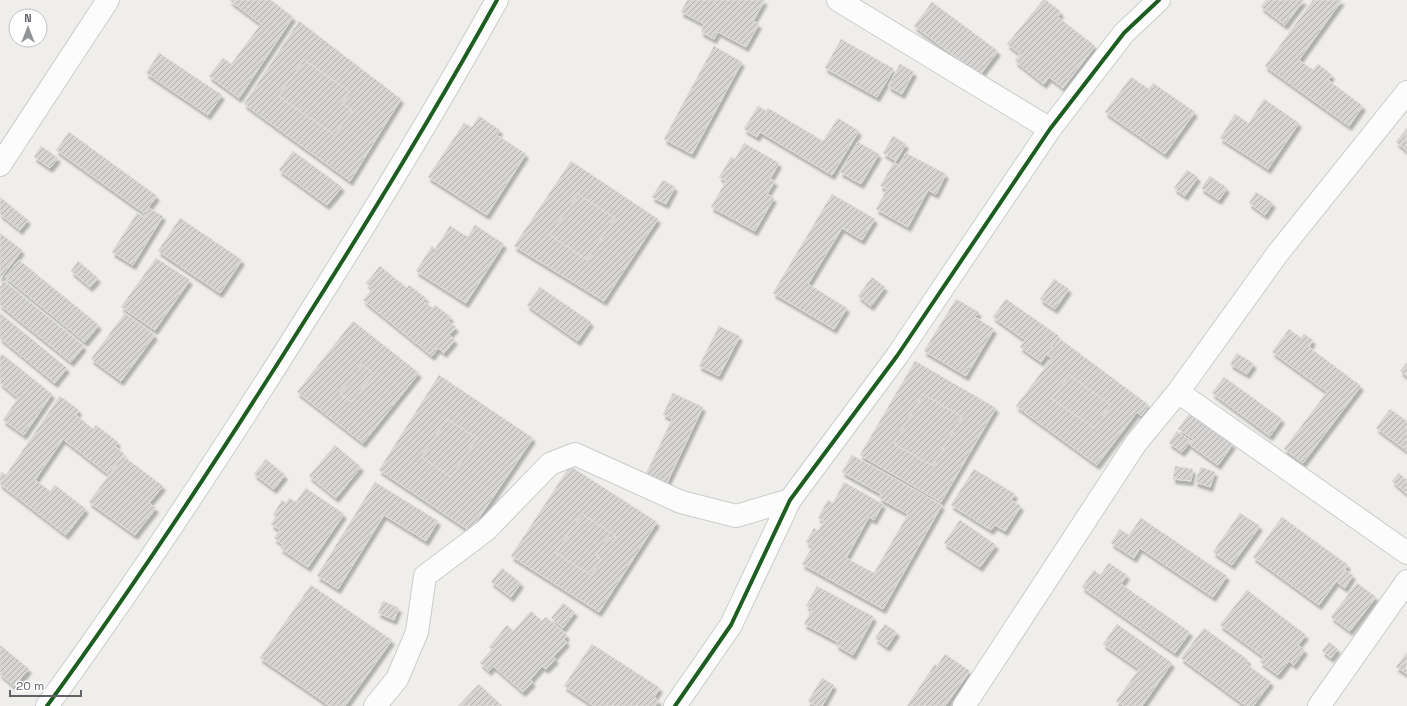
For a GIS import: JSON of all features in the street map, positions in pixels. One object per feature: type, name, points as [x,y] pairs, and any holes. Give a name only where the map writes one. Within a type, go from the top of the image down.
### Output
[{"type":"street","points":[[0,165],[108,0]]},
{"type":"street","points":[[47,706],[91,646],[227,444],[363,229],[454,78],[497,0]]},
{"type":"street","points":[[838,0],[1050,129]]},
{"type":"street","points":[[676,706],[731,625],[790,500],[897,356],[1050,129],[1124,33],[1159,0]]},
{"type":"street","points":[[964,706],[1136,443],[1178,392],[1278,253],[1407,92]]},
{"type":"street","points":[[1178,392],[1407,553]]},
{"type":"street","points":[[375,706],[397,679],[417,632],[425,576],[486,530],[550,464],[575,454],[681,502],[736,516],[790,500]]},
{"type":"street","points":[[1319,706],[1407,582]]},
{"type":"building","points":[[229,0],[271,0],[293,17],[239,98],[209,76],[223,58],[231,64],[261,24]]},
{"type":"building","points":[[687,0],[765,0],[753,21],[759,24],[746,47],[718,32],[714,39],[701,32],[704,24],[681,12]]},
{"type":"building","points":[[1043,0],[1046,0],[1061,12],[1058,17],[1095,46],[1063,88],[1049,77],[1044,84],[1015,61],[1020,54],[1007,44]]},
{"type":"building","points":[[1266,0],[1304,0],[1285,25],[1261,7]]},
{"type":"building","points":[[1313,0],[1342,0],[1299,60],[1313,70],[1318,64],[1332,75],[1328,80],[1363,106],[1349,126],[1265,66]]},
{"type":"building","points":[[932,2],[998,51],[980,75],[914,26]]},
{"type":"building","points":[[299,21],[401,99],[350,181],[244,104]],"holes":[[[304,60],[350,92],[342,103],[352,110],[335,135],[278,96]]]},
{"type":"building","points":[[841,39],[894,69],[877,97],[825,68]]},
{"type":"building","points":[[714,46],[742,62],[692,154],[664,139]]},
{"type":"building","points":[[159,53],[222,95],[208,115],[146,73]]},
{"type":"building","points":[[304,60],[350,92],[342,103],[352,110],[335,135],[278,96]]},
{"type":"building","points":[[900,64],[914,72],[902,94],[888,86]]},
{"type":"building","points":[[1131,77],[1149,89],[1153,83],[1195,112],[1165,154],[1105,112]]},
{"type":"building","points":[[1264,99],[1299,123],[1268,169],[1220,138],[1235,114],[1249,123]]},
{"type":"building","points":[[758,106],[766,111],[768,108],[823,141],[838,118],[859,131],[832,175],[760,132],[757,137],[744,129]]},
{"type":"building","points":[[479,116],[500,130],[497,135],[526,154],[487,215],[428,177],[464,123],[472,127]]},
{"type":"building","points":[[1407,128],[1407,151],[1396,142]]},
{"type":"building","points":[[69,132],[157,196],[144,213],[56,150]]},
{"type":"building","points":[[893,136],[906,144],[896,161],[883,153]]},
{"type":"building","points":[[858,142],[879,154],[861,184],[840,172]]},
{"type":"building","points":[[744,143],[779,163],[770,179],[775,181],[767,194],[774,198],[755,231],[711,207],[726,181],[719,177],[731,157],[735,159]]},
{"type":"building","points":[[41,146],[58,158],[50,168],[34,157]]},
{"type":"building","points":[[293,151],[342,187],[327,205],[279,170]]},
{"type":"building","points":[[906,153],[946,174],[936,194],[928,190],[908,227],[876,209],[887,189],[880,186],[894,162],[899,166]]},
{"type":"building","points":[[571,161],[658,219],[604,301],[514,246]],"holes":[[[578,194],[615,218],[587,260],[550,235]]]},
{"type":"building","points":[[1187,170],[1198,177],[1185,196],[1174,188]]},
{"type":"building","points":[[1210,176],[1227,188],[1219,200],[1201,188]]},
{"type":"building","points":[[663,180],[675,187],[666,204],[652,197]]},
{"type":"building","points":[[1256,192],[1273,203],[1265,215],[1249,203]]},
{"type":"building","points":[[578,194],[615,218],[587,260],[550,235]]},
{"type":"building","points":[[832,194],[875,219],[862,240],[842,228],[808,284],[847,308],[834,329],[773,293]]},
{"type":"building","points":[[0,197],[28,220],[20,230],[0,214]]},
{"type":"building","points":[[149,208],[163,216],[133,265],[112,252],[137,213],[144,217]]},
{"type":"building","points":[[180,218],[242,260],[220,293],[158,251]]},
{"type":"building","points":[[475,225],[504,244],[466,303],[416,271],[432,246],[435,249],[450,226],[468,237]]},
{"type":"building","points":[[0,233],[22,250],[0,279]]},
{"type":"building","points":[[156,258],[190,280],[155,330],[121,307]]},
{"type":"building","points":[[19,260],[99,325],[85,342],[5,277]]},
{"type":"building","points":[[78,261],[98,278],[90,287],[71,271]]},
{"type":"building","points":[[380,266],[407,288],[409,285],[426,298],[423,301],[433,308],[435,305],[451,317],[448,321],[456,327],[449,335],[455,340],[444,353],[438,348],[432,356],[363,300],[373,289],[366,283]]},
{"type":"building","points":[[872,277],[885,287],[871,306],[858,296]]},
{"type":"building","points":[[1054,279],[1069,289],[1055,309],[1040,299]]},
{"type":"building","points":[[4,281],[84,346],[71,362],[0,305],[0,287]]},
{"type":"building","points":[[540,287],[591,322],[578,341],[527,305]]},
{"type":"building","points":[[956,299],[979,312],[975,317],[994,329],[966,376],[924,351]]},
{"type":"building","points":[[1006,299],[1059,336],[1041,362],[1020,347],[1025,340],[993,317]]},
{"type":"building","points":[[0,313],[67,368],[55,383],[0,338]]},
{"type":"building","points":[[125,313],[155,335],[121,381],[91,359]]},
{"type":"building","points":[[353,321],[419,373],[363,443],[297,392]],"holes":[[[362,364],[374,374],[351,402],[340,393]]]},
{"type":"building","points":[[719,326],[740,336],[719,376],[699,366]]},
{"type":"building","points":[[1289,329],[1301,338],[1304,334],[1313,340],[1309,347],[1361,386],[1303,463],[1284,449],[1327,392],[1272,352]]},
{"type":"building","points":[[1060,339],[1149,405],[1141,416],[1137,412],[1097,465],[1016,406],[1052,358],[1047,355]],"holes":[[[1069,375],[1111,405],[1094,428],[1052,399]]]},
{"type":"building","points":[[1237,353],[1254,364],[1247,374],[1230,364]]},
{"type":"building","points":[[2,354],[52,394],[24,435],[3,420],[18,398],[0,383],[0,357]]},
{"type":"building","points":[[915,361],[996,408],[941,502],[860,455]],"holes":[[[923,394],[962,417],[933,466],[894,444]]]},
{"type":"building","points":[[1407,362],[1407,376],[1400,371]]},
{"type":"building","points":[[362,364],[374,374],[351,402],[340,393]]},
{"type":"building","points":[[439,375],[533,438],[470,531],[379,470]],"holes":[[[447,419],[477,438],[451,477],[421,457]]]},
{"type":"building","points":[[1069,375],[1111,405],[1094,428],[1052,399]]},
{"type":"building","points":[[1224,377],[1282,419],[1270,436],[1212,393]]},
{"type":"building","points":[[673,393],[703,407],[665,487],[644,478],[672,419],[663,414]]},
{"type":"building","points":[[923,394],[962,417],[933,466],[894,444]]},
{"type":"building","points":[[60,396],[79,410],[76,415],[93,429],[96,425],[118,442],[115,446],[124,454],[109,475],[63,439],[35,480],[50,491],[55,485],[86,509],[66,535],[0,484],[0,475],[2,472],[6,475]]},
{"type":"building","points":[[1390,409],[1407,421],[1407,451],[1376,428]]},
{"type":"building","points":[[1189,414],[1233,444],[1218,465],[1190,445],[1193,439],[1178,429]]},
{"type":"building","points":[[447,419],[477,438],[451,477],[421,457]]},
{"type":"building","points":[[1177,431],[1191,441],[1182,452],[1169,443]]},
{"type":"building","points":[[335,445],[361,467],[336,498],[309,476]]},
{"type":"building","points":[[852,455],[942,505],[883,609],[802,564],[813,546],[806,542],[814,528],[818,531],[824,521],[818,518],[828,500],[833,503],[844,482],[883,504],[874,520],[869,517],[846,558],[874,573],[908,514],[879,498],[881,494],[842,472]]},
{"type":"building","points":[[123,456],[163,486],[149,503],[156,508],[135,535],[89,502]]},
{"type":"building","points":[[266,459],[285,475],[274,489],[254,474]]},
{"type":"building","points":[[570,466],[657,522],[599,612],[511,556]],"holes":[[[582,514],[616,536],[613,541],[608,537],[596,556],[601,559],[591,575],[556,553]]]},
{"type":"building","points":[[1175,466],[1193,469],[1191,481],[1173,479]]},
{"type":"building","points":[[1201,467],[1215,472],[1210,487],[1195,482]]},
{"type":"building","points":[[974,469],[1015,494],[1011,500],[1021,506],[1005,531],[995,525],[991,530],[951,505]]},
{"type":"building","points":[[1399,473],[1407,480],[1407,494],[1392,481]]},
{"type":"building","points":[[375,482],[438,521],[426,541],[384,515],[338,589],[317,576]]},
{"type":"building","points":[[306,488],[344,514],[308,567],[280,548],[283,545],[274,538],[280,530],[271,524],[276,517],[273,515],[282,500],[286,503],[289,498],[296,502]]},
{"type":"building","points":[[1240,513],[1260,526],[1232,565],[1213,552]]},
{"type":"building","points":[[582,514],[616,536],[613,541],[608,537],[596,556],[601,559],[591,575],[556,553]]},
{"type":"building","points":[[1282,517],[1348,565],[1319,605],[1253,557]]},
{"type":"building","points":[[1141,518],[1227,576],[1213,597],[1140,548],[1134,558],[1111,543],[1120,529],[1129,535]]},
{"type":"building","points":[[960,520],[996,545],[980,567],[944,543]]},
{"type":"building","points":[[1109,563],[1127,575],[1121,584],[1190,632],[1175,653],[1082,587],[1094,570],[1100,575]]},
{"type":"building","points":[[502,568],[521,583],[511,597],[491,582]]},
{"type":"building","points":[[1345,570],[1353,575],[1345,588],[1337,582]]},
{"type":"building","points":[[1357,583],[1376,597],[1350,631],[1331,617]]},
{"type":"building","points":[[311,585],[392,640],[345,706],[330,706],[260,658]]},
{"type":"building","points":[[817,586],[874,617],[853,655],[836,645],[838,642],[804,624],[812,609],[806,606]]},
{"type":"building","points":[[1247,590],[1306,635],[1298,645],[1305,650],[1294,665],[1289,661],[1278,675],[1260,662],[1264,657],[1220,625]]},
{"type":"building","points":[[383,601],[399,608],[394,620],[378,613]]},
{"type":"building","points":[[563,603],[575,612],[563,628],[551,618]]},
{"type":"building","points":[[531,611],[542,621],[546,617],[567,635],[564,639],[567,642],[553,657],[556,659],[546,669],[542,666],[530,680],[533,682],[523,692],[493,666],[489,671],[480,663],[492,649],[489,647],[507,625],[513,631]]},
{"type":"building","points":[[885,624],[897,632],[887,647],[875,638]]},
{"type":"building","points":[[1117,624],[1172,663],[1142,706],[1124,706],[1116,701],[1139,669],[1103,644]]},
{"type":"building","points":[[1204,628],[1248,660],[1246,664],[1271,682],[1253,706],[1246,706],[1181,658]]},
{"type":"building","points":[[1329,642],[1338,649],[1331,658],[1322,651]]},
{"type":"building","points":[[592,644],[660,688],[654,697],[659,701],[655,706],[594,706],[564,686]]},
{"type":"building","points":[[0,645],[29,669],[14,686],[0,674]]},
{"type":"building","points":[[1407,652],[1407,674],[1396,667]]},
{"type":"building","points":[[945,654],[970,671],[945,706],[907,706],[935,664],[937,666]]},
{"type":"building","points":[[822,678],[834,685],[822,706],[816,706],[808,701]]},
{"type":"building","points":[[479,684],[502,706],[458,706]]},
{"type":"cycle path","points":[[47,706],[146,565],[209,470],[353,245],[497,0]]},
{"type":"cycle path","points":[[675,706],[731,625],[790,500],[897,356],[1050,129],[1124,33],[1159,0]]}]
